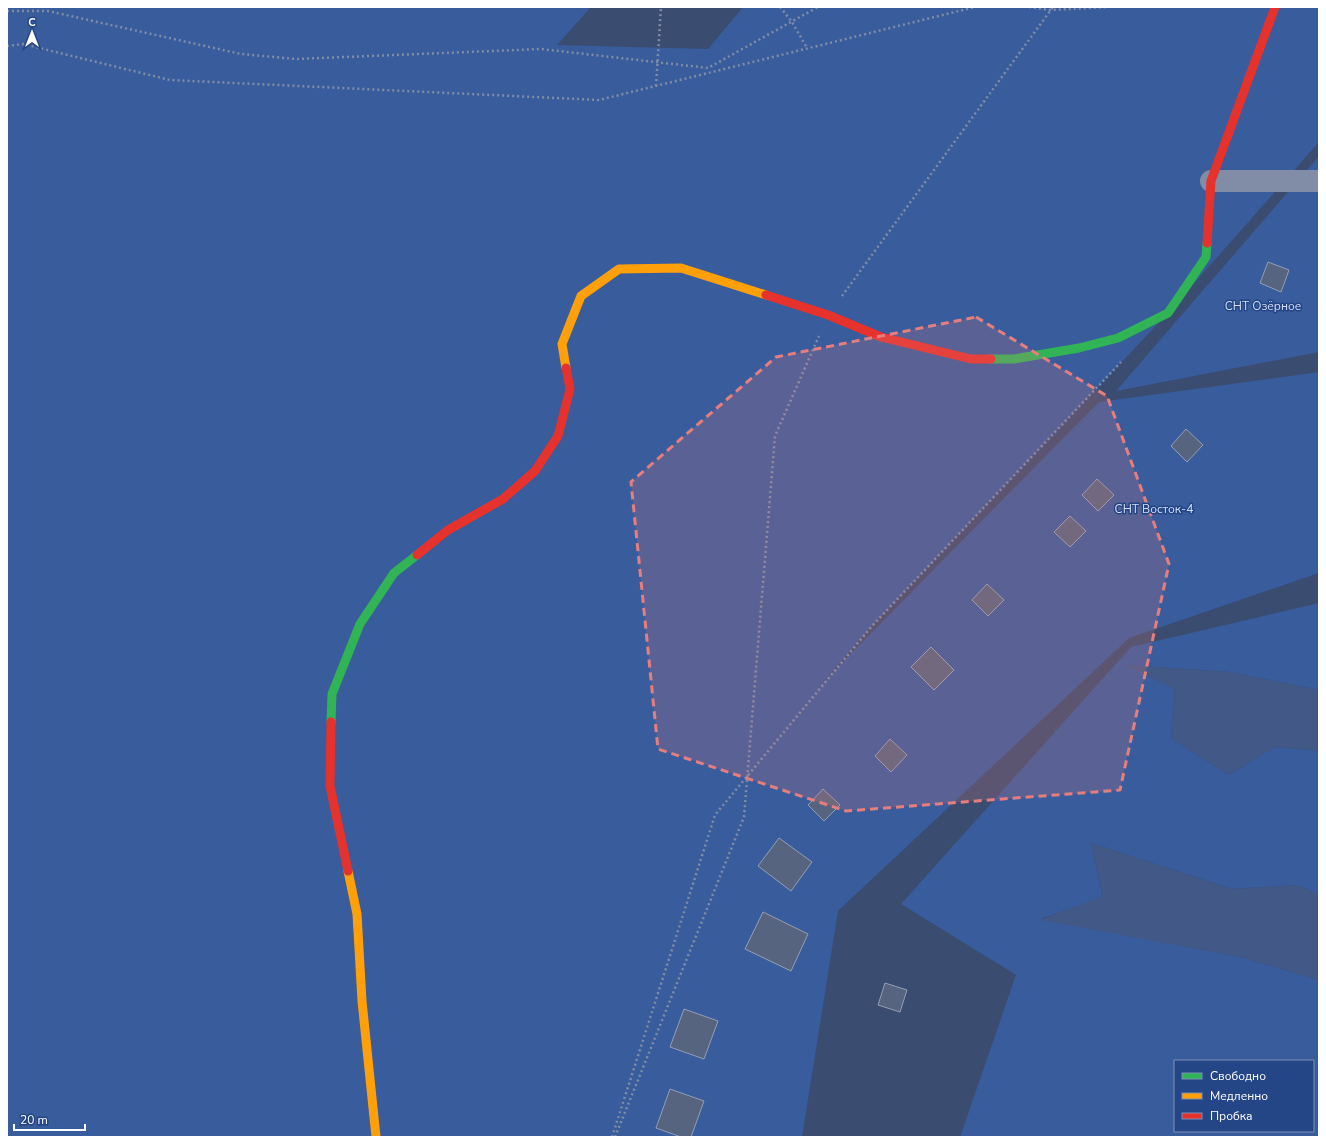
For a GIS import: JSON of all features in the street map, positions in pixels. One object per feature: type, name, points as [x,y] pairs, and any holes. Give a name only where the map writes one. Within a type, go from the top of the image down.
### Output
[{"type":"street","points":[[376,1137],[362,1001],[357,914],[330,786],[332,694],[360,624],[394,572],[448,530],[503,498],[535,471],[558,436],[570,389],[562,344],[581,296],[619,269],[681,268],[828,315],[881,337],[971,359],[1014,359],[1079,348],[1118,338],[1168,313],[1206,257],[1211,180],[1275,7]]},
{"type":"street","points":[[1211,180],[1319,180]]},
{"type":"path","points":[[656,86],[661,7]]},
{"type":"path","points":[[780,7],[792,22],[807,48]]},
{"type":"path","points":[[7,11],[48,11],[241,54],[296,59],[541,49],[708,68],[818,7]]},
{"type":"path","points":[[7,46],[22,44],[170,80],[599,100],[975,7]]},
{"type":"path","points":[[1029,7],[1050,10],[1109,7]]},
{"type":"path","points":[[613,1137],[744,817],[775,436],[828,315],[1053,7]]},
{"type":"path","points":[[613,1137],[715,814],[872,626],[1124,359]]},
{"type":"highlighted area","points":[[976,317],[1107,396],[1169,564],[1120,790],[846,811],[658,749],[631,482],[776,357]]},
{"type":"green space","name":"СНТ Восток-4","points":[[7,7],[591,7],[557,45],[708,49],[743,7],[1319,7],[1319,142],[1168,313],[872,626],[821,684],[1099,402],[1319,372],[1319,573],[1129,638],[838,911],[802,1137],[7,1137]]},
{"type":"green space","name":"СНТ Озёрное","points":[[1319,156],[1319,352],[1116,391]]},
{"type":"green space","points":[[1319,603],[1319,690],[1229,672],[1126,665],[1175,689],[1171,738],[1229,775],[1274,747],[1319,751],[1319,895],[1297,885],[1232,889],[1091,843],[1103,897],[1041,919],[1241,957],[1319,980],[1319,1137],[960,1137],[1016,975],[901,904],[1131,647]]},
{"type":"shaded area","points":[[1124,665],[1229,672],[1319,690],[1319,751],[1274,747],[1229,775],[1171,738],[1175,689]]},
{"type":"shaded area","points":[[1091,843],[1232,889],[1297,885],[1319,895],[1319,980],[1241,957],[1040,920],[1103,896]]},
{"type":"building","points":[[1268,262],[1289,270],[1281,292],[1260,283]]},
{"type":"building","points":[[1186,429],[1203,445],[1187,462],[1171,446]]},
{"type":"building","points":[[1097,479],[1114,495],[1098,511],[1082,495]]},
{"type":"building","points":[[1070,516],[1086,531],[1070,547],[1054,532]]},
{"type":"building","points":[[987,584],[1004,600],[988,616],[972,600]]},
{"type":"building","points":[[931,647],[954,670],[934,690],[911,667]]},
{"type":"building","points":[[890,739],[907,755],[891,772],[875,756]]},
{"type":"building","points":[[823,789],[840,805],[824,821],[808,805]]},
{"type":"building","points":[[779,838],[812,862],[791,891],[758,866]]},
{"type":"building","points":[[763,912],[808,934],[791,971],[745,949]]},
{"type":"building","points":[[885,983],[907,990],[900,1012],[878,1005]]},
{"type":"building","points":[[684,1009],[718,1021],[704,1059],[670,1047]]},
{"type":"building","points":[[670,1089],[704,1101],[691,1137],[681,1137],[656,1128]]},
{"type":"traffic: fast","points":[[991,359],[1014,359],[1079,348],[1118,338],[1168,313],[1206,257],[1207,243]]},
{"type":"traffic: fast","points":[[331,722],[332,694],[360,624],[394,573],[417,555]]},
{"type":"traffic: slow","points":[[566,368],[562,344],[581,296],[619,269],[681,268],[766,295]]},
{"type":"traffic: slow","points":[[348,871],[357,914],[362,1001],[376,1137]]},
{"type":"traffic: jam","points":[[1207,243],[1211,181],[1275,7]]},
{"type":"traffic: jam","points":[[766,295],[828,315],[881,337],[971,359],[991,359]]},
{"type":"traffic: jam","points":[[417,555],[448,530],[503,499],[535,471],[558,436],[570,389],[566,368]]},
{"type":"traffic: jam","points":[[331,722],[330,786],[348,871]]}]
